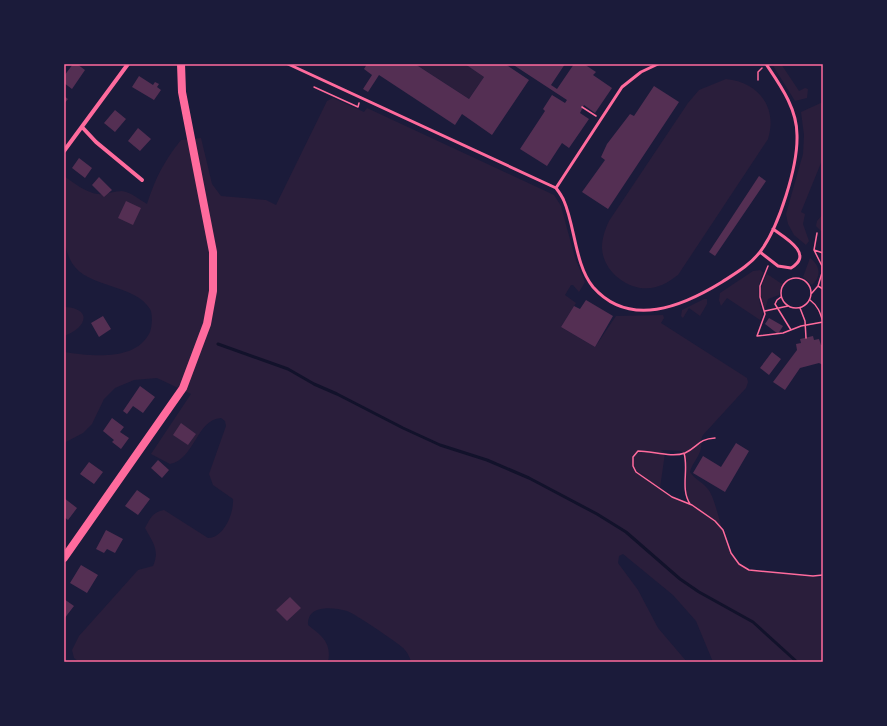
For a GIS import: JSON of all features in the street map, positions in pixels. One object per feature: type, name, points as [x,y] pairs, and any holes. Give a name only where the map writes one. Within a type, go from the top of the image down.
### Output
[{"type":"main road","points":[[64,558],[183,388],[207,324],[212,291],[213,252],[182,92],[181,64]]},
{"type":"street","points":[[64,151],[128,64]]},
{"type":"street","points":[[82,127],[96,142],[142,180]]},
{"type":"lane","points":[[288,64],[556,188],[564,201],[585,275],[593,286],[614,303],[637,310],[661,310],[690,300],[747,266],[760,252],[773,229],[792,172],[797,134],[793,109],[766,64]]},
{"type":"lane","points":[[556,188],[622,87],[630,79],[658,64]]},
{"type":"lane","points":[[760,252],[782,268],[791,268],[798,262],[799,258],[796,247],[773,229]]},
{"type":"path","points":[[758,80],[758,72],[766,64]]},
{"type":"path","points":[[314,87],[358,107],[362,98]]},
{"type":"path","points":[[582,107],[601,119]]},
{"type":"path","points":[[800,308],[809,300],[811,294],[818,285],[822,269],[814,250],[817,233]]},
{"type":"path","points":[[814,250],[823,253]]},
{"type":"path","points":[[771,261],[759,291],[765,311],[757,336],[783,333],[804,325],[823,322],[820,312],[809,300]]},
{"type":"path","points":[[790,330],[777,308],[776,302],[782,297],[784,285],[787,281],[797,278],[809,285],[811,294]]},
{"type":"path","points":[[818,285],[823,284]]},
{"type":"path","points":[[818,285],[823,289]]},
{"type":"path","points":[[782,297],[788,306]]},
{"type":"path","points":[[765,311],[788,306],[800,308]]},
{"type":"path","points":[[800,308],[806,338]]},
{"type":"path","points":[[715,438],[701,440],[684,453],[674,454],[638,451],[633,457],[633,466],[636,472],[672,497],[690,504],[715,521],[723,530],[731,553],[739,564],[749,570],[814,576],[823,575]]},
{"type":"path","points":[[684,453],[684,491],[690,504]]},
{"type":"shaded area","points":[[415,64],[465,64],[484,77],[469,99]]},
{"type":"shaded area","points":[[772,64],[781,64],[799,91],[805,88],[808,89],[807,98],[795,101]]},
{"type":"shaded area","points":[[726,79],[747,85],[763,98],[768,107],[770,117],[768,139],[678,275],[665,284],[647,288],[638,287],[620,280],[607,266],[602,248],[605,231],[609,221],[688,103],[699,90]]},
{"type":"shaded area","points":[[333,98],[364,112],[367,108],[554,195],[561,206],[575,258],[585,282],[579,292],[573,285],[571,285],[565,295],[576,303],[561,327],[595,347],[616,316],[663,315],[664,318],[661,323],[747,378],[748,382],[746,388],[703,435],[698,457],[690,472],[710,492],[728,545],[740,563],[749,570],[823,578],[823,662],[713,662],[696,621],[673,595],[623,554],[619,556],[618,563],[638,590],[658,628],[687,662],[411,662],[408,654],[403,648],[366,622],[347,611],[328,608],[316,610],[312,613],[309,618],[308,625],[325,640],[329,650],[328,662],[79,662],[74,658],[72,650],[79,636],[138,570],[153,566],[156,551],[145,528],[154,514],[164,510],[208,538],[214,537],[219,534],[227,524],[232,511],[233,499],[213,485],[209,474],[226,426],[225,421],[221,418],[213,420],[206,425],[200,432],[191,448],[178,461],[170,464],[151,454],[191,394],[157,378],[134,380],[115,388],[104,399],[92,424],[83,433],[64,443],[64,352],[87,355],[112,355],[124,353],[143,342],[150,332],[152,314],[150,309],[143,301],[134,295],[88,277],[79,271],[72,263],[68,254],[63,232],[64,176],[80,187],[93,193],[100,194],[122,191],[132,194],[147,204],[153,186],[161,170],[181,140],[201,138],[212,184],[221,196],[266,200],[276,205],[327,101]],"holes":[[[661,450],[681,451],[685,460],[686,490],[689,503],[672,497],[660,488],[665,453]]]},
{"type":"shaded area","points":[[823,102],[823,158],[801,212],[805,214],[803,224],[809,241],[806,245],[794,235],[788,224],[786,214],[803,154],[804,135],[801,112]]},
{"type":"shaded area","points":[[823,214],[823,231],[821,231],[816,226],[817,221]]},
{"type":"shaded area","points":[[810,258],[818,268],[817,278],[812,285],[803,277]]},
{"type":"shaded area","points":[[761,270],[763,273],[759,284],[758,294],[763,314],[760,320],[727,298],[721,306],[719,300],[720,293],[753,271]]},
{"type":"shaded area","points":[[767,274],[782,284],[779,295],[768,299],[765,310],[761,292],[764,279]]},
{"type":"shaded area","points":[[704,299],[707,299],[707,304],[700,316],[689,308],[683,318],[681,316],[682,310]]},
{"type":"shaded area","points":[[64,307],[73,308],[79,311],[83,315],[84,319],[78,328],[64,336]]},
{"type":"building","points":[[73,64],[77,64],[85,70],[72,89],[64,83],[64,76]]},
{"type":"building","points":[[367,64],[415,64],[469,99],[484,77],[465,64],[505,64],[529,80],[492,135],[462,114],[455,125],[379,75],[368,92],[363,89],[372,75],[364,69]]},
{"type":"building","points":[[512,64],[565,64],[551,85],[557,89],[574,64],[584,64],[596,72],[593,75],[612,88],[595,113],[584,105],[580,113],[589,119],[569,148],[562,143],[547,166],[520,149],[545,111],[543,109],[552,95],[565,103],[567,100]]},
{"type":"building","points":[[139,76],[153,85],[155,82],[159,84],[157,87],[161,90],[154,100],[132,87]]},
{"type":"building","points":[[654,86],[679,102],[608,209],[582,192],[605,160],[601,157],[607,144],[630,114],[634,116]]},
{"type":"building","points":[[64,96],[68,99],[64,104]]},
{"type":"building","points":[[115,110],[126,119],[115,132],[104,123]]},
{"type":"building","points":[[138,128],[151,139],[140,151],[128,141]]},
{"type":"building","points":[[79,158],[92,168],[85,178],[72,168]]},
{"type":"building","points":[[759,176],[766,181],[715,256],[709,252]]},
{"type":"building","points":[[99,177],[112,190],[104,197],[92,185]]},
{"type":"building","points":[[126,201],[141,208],[133,225],[118,218]]},
{"type":"building","points":[[586,300],[613,316],[595,347],[561,327],[574,306],[580,309]]},
{"type":"building","points":[[103,316],[111,329],[99,337],[91,323]]},
{"type":"building","points":[[769,318],[783,326],[778,334],[765,324]]},
{"type":"building","points":[[813,336],[814,340],[819,339],[821,345],[823,345],[823,365],[819,363],[800,368],[785,390],[773,382],[797,350],[796,344],[801,343],[800,339]]},
{"type":"building","points":[[772,352],[781,359],[769,375],[760,368]]},
{"type":"building","points":[[140,386],[155,397],[143,413],[133,406],[127,414],[123,411]]},
{"type":"building","points":[[112,418],[124,427],[120,432],[129,438],[121,449],[112,442],[114,440],[103,431]]},
{"type":"building","points":[[181,423],[196,434],[188,445],[173,435]]},
{"type":"building","points":[[736,443],[749,451],[725,492],[693,473],[703,456],[721,467]]},
{"type":"building","points":[[158,460],[169,470],[162,478],[151,468]]},
{"type":"building","points":[[89,462],[103,472],[94,484],[80,474]]},
{"type":"building","points":[[137,490],[150,499],[138,515],[125,506]]},
{"type":"building","points":[[64,498],[77,508],[68,520],[64,517]]},
{"type":"building","points":[[106,530],[123,539],[115,553],[107,549],[104,553],[96,549]]},
{"type":"building","points":[[81,565],[98,575],[87,593],[70,583]]},
{"type":"building","points":[[290,597],[301,608],[287,621],[276,610]]},
{"type":"building","points":[[64,599],[74,606],[64,619]]},
{"type":"waterway","points":[[218,344],[288,369],[314,384],[337,394],[403,428],[440,445],[487,460],[529,478],[597,514],[626,532],[680,579],[699,592],[753,622],[797,662]]}]
